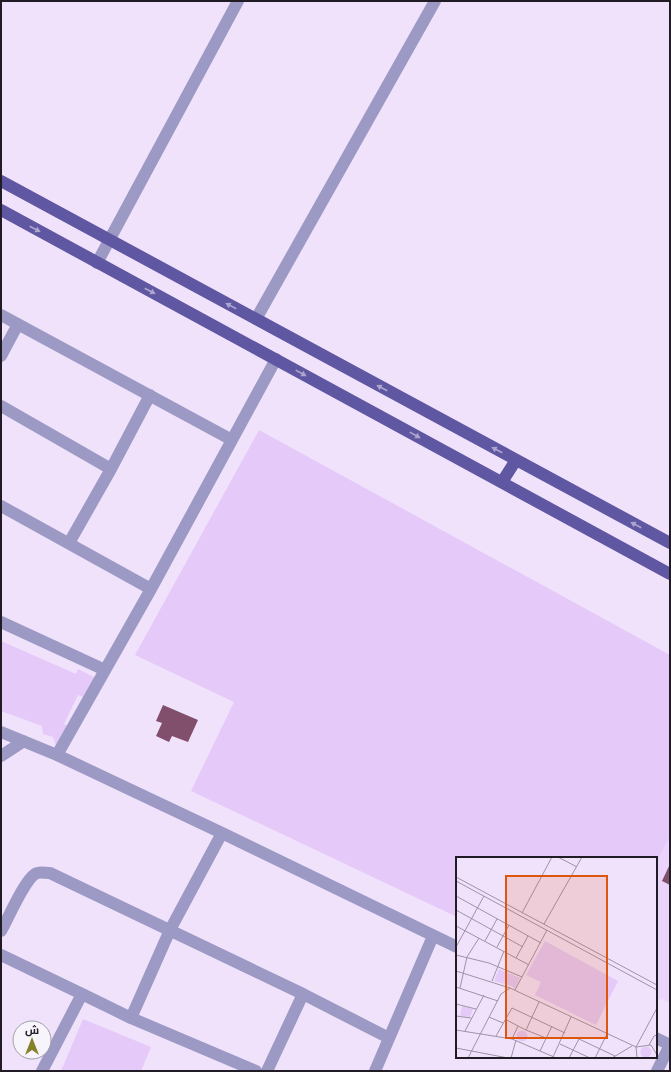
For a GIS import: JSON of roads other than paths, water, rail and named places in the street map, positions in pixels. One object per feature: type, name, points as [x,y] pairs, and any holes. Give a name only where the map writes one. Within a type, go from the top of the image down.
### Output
[{"type":"main road","points":[[1,181],[670,543]]},
{"type":"main road","points":[[1,210],[670,574]]},
{"type":"main road","points":[[502,482],[516,460]]},
{"type":"street","points":[[97,263],[238,1]]},
{"type":"street","points":[[256,319],[435,1]]},
{"type":"street","points":[[1,315],[232,440]]},
{"type":"street","points":[[1,356],[18,324]]},
{"type":"street","points":[[57,755],[151,589],[276,359]]},
{"type":"street","points":[[69,543],[150,396]]},
{"type":"street","points":[[1,406],[111,468]]},
{"type":"street","points":[[1,506],[151,589]]},
{"type":"street","points":[[1,622],[105,670]]},
{"type":"street","points":[[1,732],[57,755],[456,947]]},
{"type":"street","points":[[1,756],[24,741]]},
{"type":"street","points":[[131,1018],[170,930],[222,833]]},
{"type":"street","points":[[1,931],[28,881],[35,874],[42,872],[50,873],[303,994],[389,1038]]},
{"type":"street","points":[[375,1071],[433,936]]},
{"type":"street","points":[[1,955],[131,1018],[256,1071]]},
{"type":"street","points":[[42,1071],[82,994]]},
{"type":"street","points":[[266,1071],[303,994]]},
{"type":"street","points":[[657,1038],[670,1045],[657,1071]]}]
